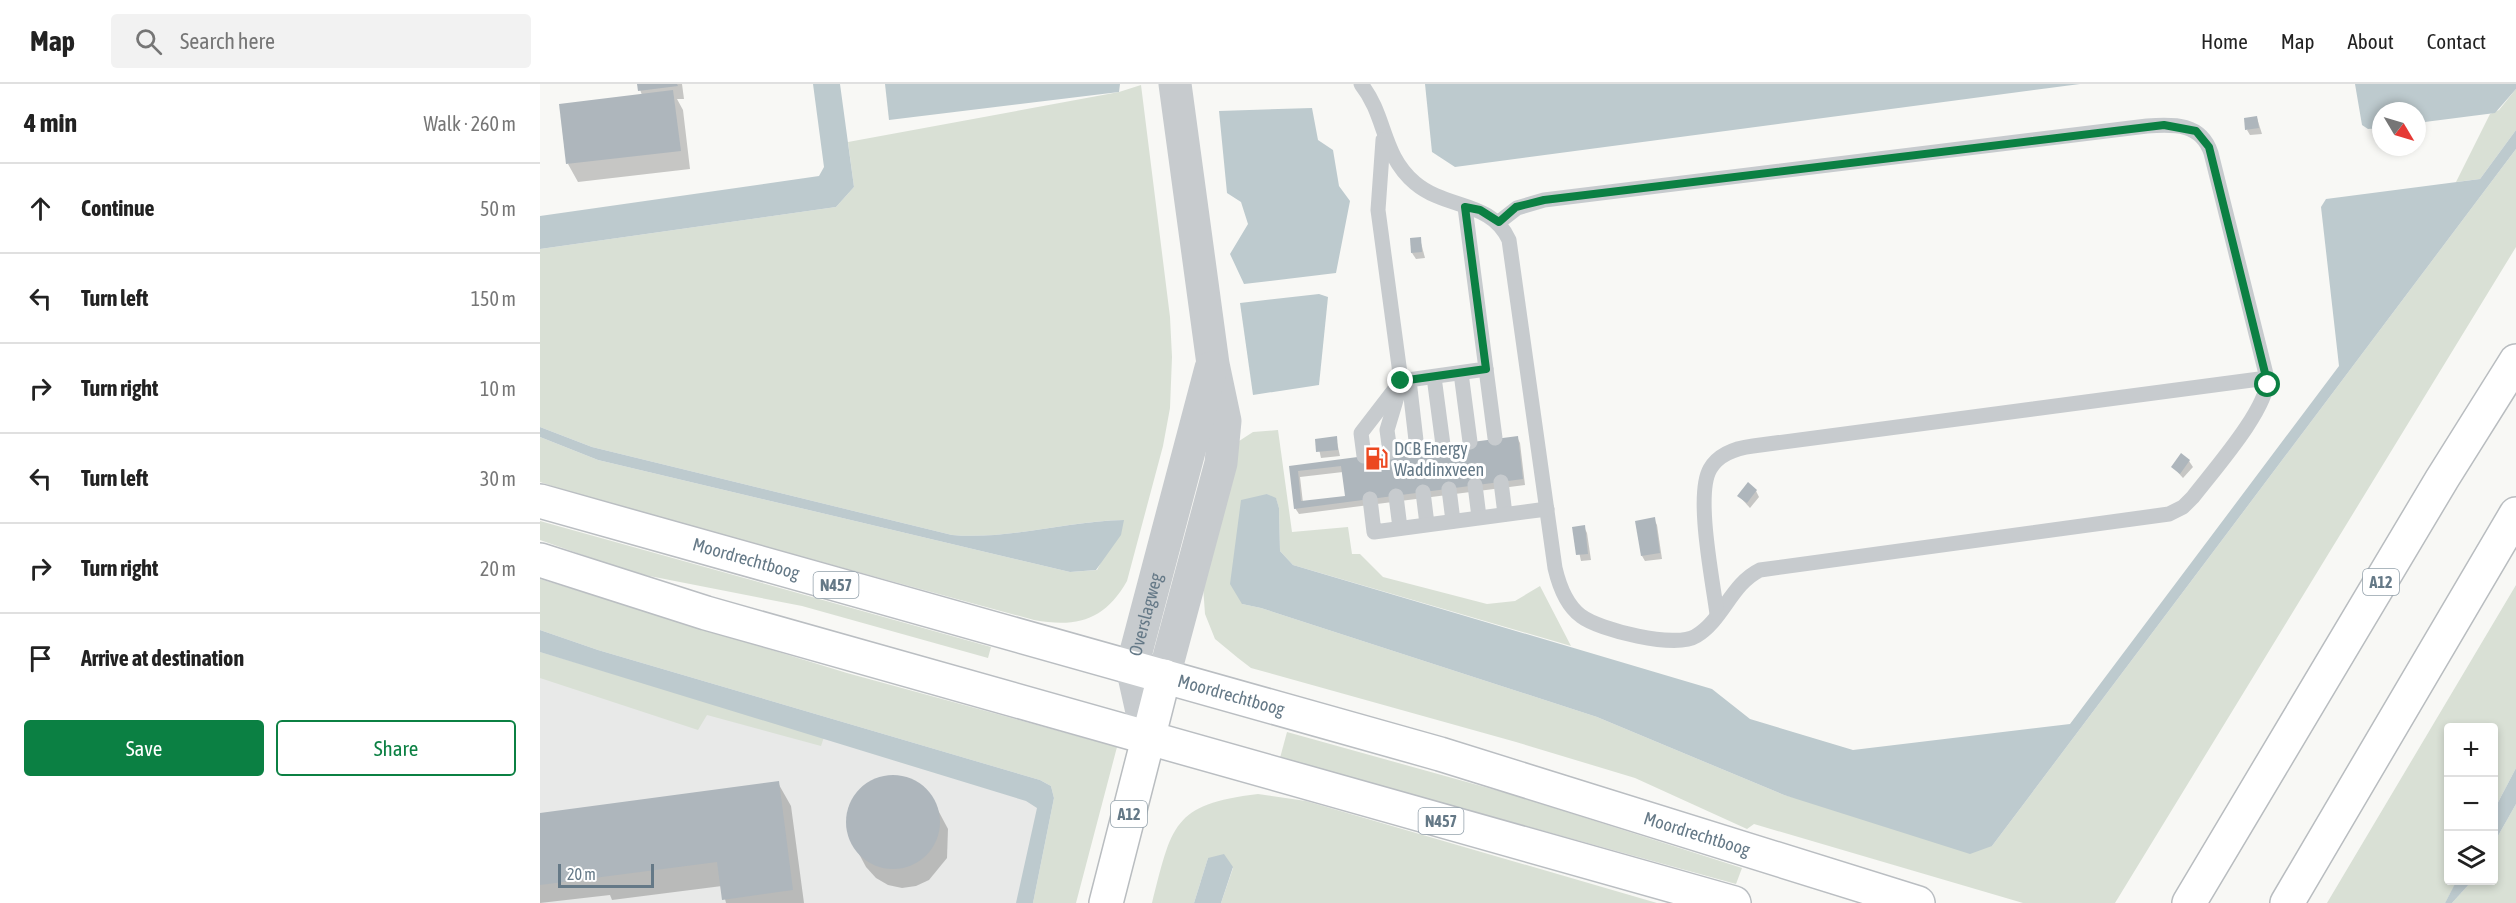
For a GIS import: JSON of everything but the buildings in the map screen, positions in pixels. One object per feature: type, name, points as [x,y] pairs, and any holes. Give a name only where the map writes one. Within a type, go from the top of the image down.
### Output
[{"type":"main road","name":"A12","points":[[2189,903],[2516,361]]},
{"type":"main road","name":"Moordrechtboog","points":[[540,501],[1505,773],[1918,903]]},
{"type":"main road","points":[[2287,903],[2516,514]]},
{"type":"main road","name":"N457","points":[[540,560],[706,613],[1734,903]]},
{"type":"main road","name":"Overslagweg","points":[[1148,739],[1164,676]]},
{"type":"main road","name":"A12","points":[[1106,903],[1148,739]]},
{"type":"main road","name":"A12","points":[[2172,903],[2248,803]]},
{"type":"street","name":"Overslagweg","points":[[1164,676],[1224,452],[1225,421],[1213,364],[1175,84]]},
{"type":"street","name":"Overslagweg","points":[[1148,739],[1132,667],[1213,364]]},
{"type":"lane","points":[[1361,84],[1378,110],[1394,161],[1409,178],[1433,195],[1480,210],[1499,222],[1509,240],[1513,255],[1557,577],[1568,600],[1584,618],[1669,642],[1694,637],[1717,614],[1745,580],[1767,569],[2146,518],[2174,512],[2193,497],[2253,417],[2265,397],[2267,378],[2211,153],[2202,135],[2188,127],[2147,126],[1544,200],[1516,207],[1499,222]]},
{"type":"lane","points":[[1384,134],[1378,202],[1417,448]]},
{"type":"lane","points":[[1465,207],[1495,438]]},
{"type":"lane","points":[[1364,456],[1361,433],[1405,381],[1486,369]]},
{"type":"lane","points":[[1461,373],[1470,442]]},
{"type":"lane","points":[[1434,377],[1443,445]]},
{"type":"lane","points":[[1717,614],[1703,496],[1710,468],[1728,453],[1753,446],[2267,378]]},
{"type":"lane","points":[[1390,452],[1387,430],[1405,381]]},
{"type":"lane","points":[[1501,482],[1505,514]]},
{"type":"lane","points":[[1475,485],[1479,517]]},
{"type":"lane","points":[[1449,489],[1453,521]]},
{"type":"lane","points":[[1423,492],[1427,524]]},
{"type":"lane","points":[[1396,496],[1400,528]]},
{"type":"lane","points":[[1370,499],[1374,532],[1547,509]]},
{"type":"shaded area","points":[[813,84],[840,84],[854,187],[836,207],[540,249],[540,216],[819,176],[824,167]]},
{"type":"shaded area","points":[[885,84],[1120,84],[1119,92],[889,120]]},
{"type":"shaded area","points":[[1425,84],[2080,84],[1455,167],[1432,152]]},
{"type":"shaded area","points":[[2355,84],[2516,84],[2516,89],[2495,113],[2426,122],[2426,102],[2372,102],[2372,129],[2362,125]]},
{"type":"shaded area","points":[[1141,85],[1170,317],[1172,357],[1170,408],[1163,446],[1127,581],[1109,605],[1099,613],[1064,623],[1034,620],[584,497],[540,482],[540,437],[598,460],[1070,572],[1097,570],[1123,520],[1080,523],[995,535],[952,535],[592,447],[540,427],[540,249],[836,207],[854,187],[848,142],[1119,92]]},
{"type":"shaded area","points":[[2516,89],[2516,130],[2480,179],[2456,182],[2490,114],[2499,110]]},
{"type":"shaded area","points":[[1312,108],[1318,140],[1333,150],[1339,186],[1350,201],[1336,273],[1244,284],[1230,254],[1248,224],[1241,202],[1227,193],[1219,111]]},
{"type":"shaded area","points":[[2516,130],[2516,149],[1992,846],[1970,854],[1784,795],[1597,717],[1261,608],[1242,604],[1230,584],[1241,500],[1267,494],[1276,498],[1279,508],[1280,551],[1293,565],[1712,689],[1750,719],[1853,750],[2070,724],[2339,366],[2321,207],[2326,199],[2480,179]]},
{"type":"shaded area","points":[[2516,149],[2516,247],[2115,903],[2023,903],[1754,824],[1747,829],[1635,778],[1516,742],[1251,668],[1215,639],[1205,614],[1203,586],[1236,443],[1253,432],[1278,430],[1292,532],[1348,527],[1352,554],[1360,554],[1383,577],[1487,604],[1515,601],[1540,586],[1571,646],[1293,565],[1280,551],[1279,508],[1276,499],[1267,494],[1242,604],[1261,608],[1597,717],[1784,795],[1992,846]]},
{"type":"shaded area","points":[[1319,294],[1328,297],[1319,385],[1253,395],[1240,303]]},
{"type":"shaded area","points":[[540,427],[592,447],[952,535],[995,535],[1081,523],[1124,520],[1121,535],[1096,570],[1070,572],[598,460],[540,437]]},
{"type":"shaded area","points":[[540,521],[991,647],[988,658],[802,606],[634,573],[540,540]]},
{"type":"shaded area","points":[[540,579],[847,673],[1117,747],[1076,903],[1033,903],[1054,798],[1051,786],[1040,780],[598,650],[540,630]]},
{"type":"shaded area","points":[[2516,585],[2516,768],[2498,802],[2498,723],[2444,723],[2444,885],[2455,885],[2445,903],[2327,903]]},
{"type":"shaded area","points":[[540,630],[598,650],[1040,780],[1051,786],[1054,798],[1033,903],[1016,903],[1037,808],[1026,801],[540,652]]},
{"type":"shaded area","points":[[540,641],[1044,794],[1020,903],[540,903]]},
{"type":"shaded area","points":[[540,652],[824,737],[821,746],[707,715],[698,730],[540,678]]},
{"type":"shaded area","points":[[1287,732],[1517,796],[1742,868],[1736,884],[1280,758]]},
{"type":"shaded area","points":[[2516,768],[2516,804],[2498,836],[2498,802]]},
{"type":"shaded area","points":[[1258,794],[1306,801],[1657,903],[1221,903],[1233,868],[1208,858],[1194,903],[1152,903],[1165,855],[1180,823],[1208,804]]},
{"type":"shaded area","points":[[2516,804],[2516,903],[2452,903],[2468,885],[2498,885],[2498,836]]},
{"type":"shaded area","points":[[1224,854],[1233,867],[1221,903],[1194,903],[1208,858]]},
{"type":"shaded area","points":[[2454,885],[2468,885],[2452,903],[2445,903]]},
{"type":"place","name":"DCB Energy Waddinxveen","points":[[1376,459]]},
{"type":"route","points":[[1401,381],[1486,369],[1465,207],[1480,210],[1499,222],[1516,207],[1544,200],[2147,126],[2177,125],[2188,127],[2202,135],[2209,147],[2268,385]]}]
